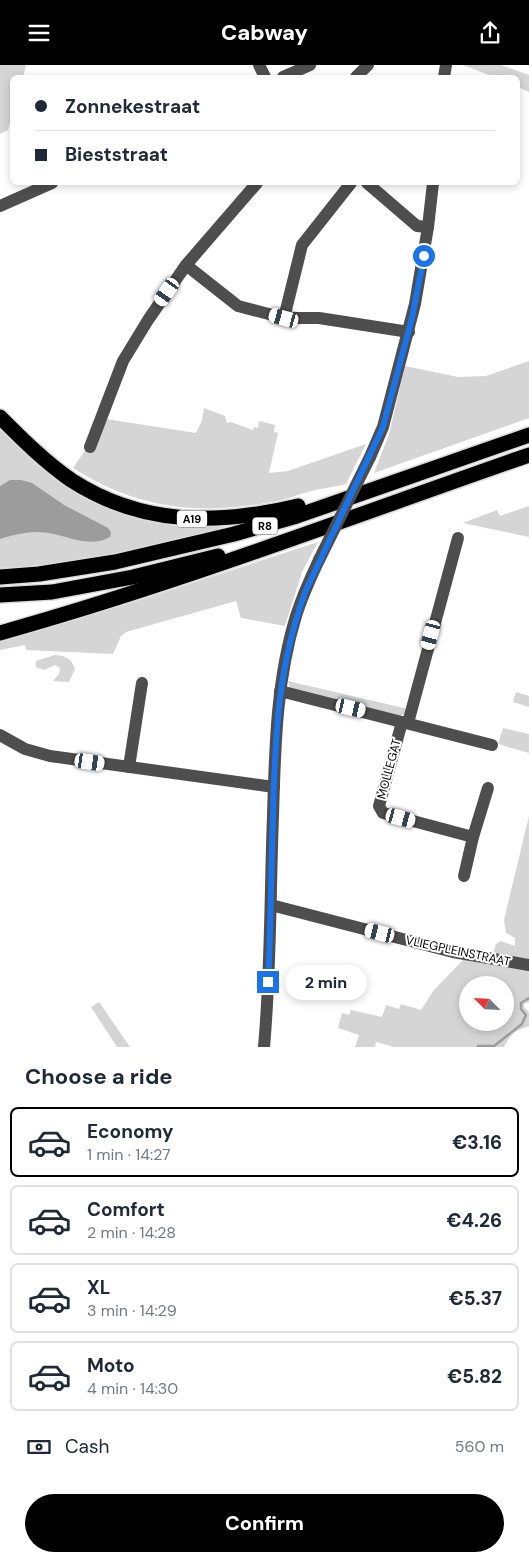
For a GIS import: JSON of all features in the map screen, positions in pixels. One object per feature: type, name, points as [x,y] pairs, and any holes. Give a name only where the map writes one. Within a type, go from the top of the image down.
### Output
[{"type":"highway","name":"A19","points":[[0,417],[40,455],[71,480],[120,505],[164,516],[212,519],[265,514],[321,501],[370,485],[410,476]]},
{"type":"highway","name":"R8","points":[[0,577],[38,574],[115,562],[202,542],[297,516],[529,435]]},
{"type":"highway","name":"R8","points":[[0,595],[52,592],[133,577],[299,535],[529,455]]},
{"type":"highway","points":[[0,633],[211,568],[299,535]]},
{"type":"street","points":[[288,75],[310,65]]},
{"type":"street","points":[[358,75],[368,65]]},
{"type":"street","points":[[0,206],[47,185]]},
{"type":"street","points":[[90,447],[123,361],[148,320],[186,265],[255,185]]},
{"type":"street","points":[[284,318],[302,245],[349,185]]},
{"type":"street","points":[[370,185],[417,226],[428,227]]},
{"type":"street","points":[[264,1047],[271,905],[276,726],[288,647],[296,616],[306,590],[383,427],[409,332],[428,227],[433,185]]},
{"type":"street","points":[[186,265],[238,306],[284,318],[319,318],[409,332]]},
{"type":"street","name":"MOLLEGAT","points":[[458,538],[379,806],[383,813],[473,837]]},
{"type":"street","points":[[129,767],[142,683]]},
{"type":"street","points":[[280,691],[492,745]]},
{"type":"street","points":[[0,735],[25,749],[44,754],[274,787]]},
{"type":"street","points":[[464,876],[473,837],[488,788]]},
{"type":"street","name":"VLIEGPLEINSTRAAT","points":[[271,905],[453,952],[529,965]]},
{"type":"shaded area","points":[[0,65],[26,65],[24,75],[10,75],[10,122],[8,130],[0,134]]},
{"type":"shaded area","points":[[463,65],[501,65],[529,75],[529,92],[520,88],[520,75],[489,75]]},
{"type":"shaded area","points":[[529,361],[529,418],[374,473],[389,434],[405,366],[458,377],[486,376]]},
{"type":"shaded area","points":[[204,408],[225,416],[227,423],[231,422],[253,430],[254,427],[258,428],[259,421],[275,425],[274,432],[278,433],[269,473],[288,471],[366,444],[346,484],[310,491],[271,502],[220,508],[197,508],[154,503],[113,489],[73,468],[106,419],[196,433],[202,420]]},
{"type":"shaded area","points":[[0,428],[61,481],[81,495],[103,506],[152,522],[187,527],[227,527],[114,554],[57,563],[0,568]]},
{"type":"shaded area","points":[[10,480],[32,483],[64,505],[108,528],[111,532],[110,537],[92,542],[38,532],[0,539],[0,486]]},
{"type":"shaded area","points":[[529,506],[529,537],[463,523],[497,510],[500,516]]},
{"type":"shaded area","points":[[318,542],[302,572],[285,626],[241,618],[236,601],[126,632],[121,636],[113,654],[26,650],[25,645],[0,650],[0,642],[137,601]]},
{"type":"shaded area","points":[[55,655],[68,658],[72,662],[75,669],[69,682],[53,681],[59,674],[60,668],[55,665],[44,670],[36,667],[36,661]]},
{"type":"shaded area","points":[[288,681],[408,709],[407,713],[398,717],[291,689]]},
{"type":"shaded area","points":[[516,692],[529,696],[529,707],[513,702]]},
{"type":"shaded area","points":[[503,728],[529,734],[529,753],[498,744]]},
{"type":"shaded area","points":[[529,816],[529,961],[493,954],[496,944],[501,941],[515,946],[515,938],[506,933],[504,920]]},
{"type":"shaded area","points":[[464,959],[529,968],[529,1002],[524,1004],[524,1007],[529,1012],[529,1026],[514,1033],[504,1047],[394,1047],[376,1042],[375,1047],[355,1047],[359,1035],[338,1028],[342,1013],[349,1015],[351,1010],[382,1017],[386,1005],[399,1009],[401,1004],[421,1010],[434,990]]},
{"type":"shaded area","points":[[99,1002],[130,1047],[117,1047],[91,1007]]},
{"type":"waterway","points":[[478,1047],[494,1046],[522,1024],[526,1015],[521,1009],[521,1003],[529,998]]},
{"type":"route","points":[[268,982],[276,726],[286,657],[296,616],[306,590],[383,427],[409,332],[424,256]]}]
